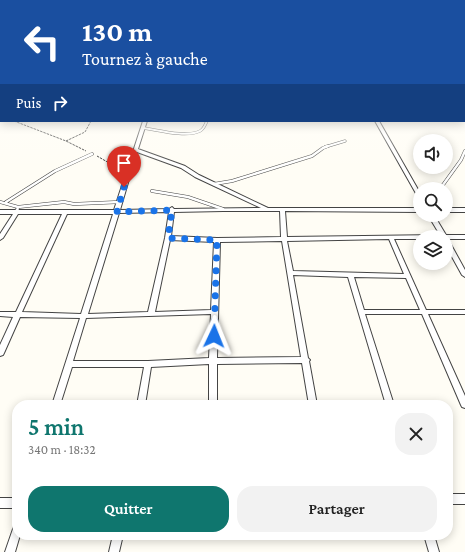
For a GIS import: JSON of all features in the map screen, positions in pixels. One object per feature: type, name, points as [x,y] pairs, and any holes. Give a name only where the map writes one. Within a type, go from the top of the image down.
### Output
[{"type":"street","points":[[58,400],[145,122]]},
{"type":"street","points":[[378,122],[413,184]]},
{"type":"street","points":[[136,150],[183,167],[214,184],[267,209]]},
{"type":"street","points":[[0,238],[18,209]]},
{"type":"street","points":[[0,212],[18,209],[65,212],[223,209],[413,210]]},
{"type":"street","points":[[282,209],[284,238],[312,400]]},
{"type":"street","points":[[152,314],[168,238],[172,210]]},
{"type":"street","points":[[453,210],[465,210]]},
{"type":"street","points":[[0,353],[65,212]]},
{"type":"street","points":[[168,238],[217,240],[413,237]]},
{"type":"street","points":[[453,237],[465,237]]},
{"type":"street","points":[[391,238],[465,406]]},
{"type":"street","points":[[213,400],[217,240]]},
{"type":"street","points":[[453,253],[465,275]]},
{"type":"street","points":[[290,274],[407,276]]},
{"type":"street","points":[[350,275],[388,400]]},
{"type":"street","points":[[0,314],[84,316],[215,312]]},
{"type":"street","points":[[362,312],[465,312]]},
{"type":"street","points":[[69,364],[148,364],[213,360],[306,360]]},
{"type":"street","points":[[142,400],[148,364]]},
{"type":"street","points":[[453,499],[465,499]]},
{"type":"street","points":[[0,504],[12,503]]},
{"type":"street","points":[[10,552],[14,540]]},
{"type":"street","points":[[114,552],[117,540]]},
{"type":"street","points":[[430,540],[434,552]]},
{"type":"lane","points":[[143,128],[181,133],[194,132],[204,128],[207,122]]},
{"type":"lane","points":[[214,184],[232,181],[312,156],[323,148],[345,141]]},
{"type":"lane","points":[[445,182],[461,160],[465,151]]},
{"type":"lane","points":[[6,202],[55,171],[92,154]]},
{"type":"lane","points":[[152,191],[167,192],[206,202],[223,209]]},
{"type":"lane","points":[[0,202],[6,202],[18,209],[64,202],[74,204],[120,202]]},
{"type":"path","points":[[17,122],[66,141],[129,172]]},
{"type":"path","points":[[66,141],[87,132],[91,122]]},
{"type":"route","points":[[124,187],[117,212],[172,210],[168,238],[217,240],[214,336]]}]
